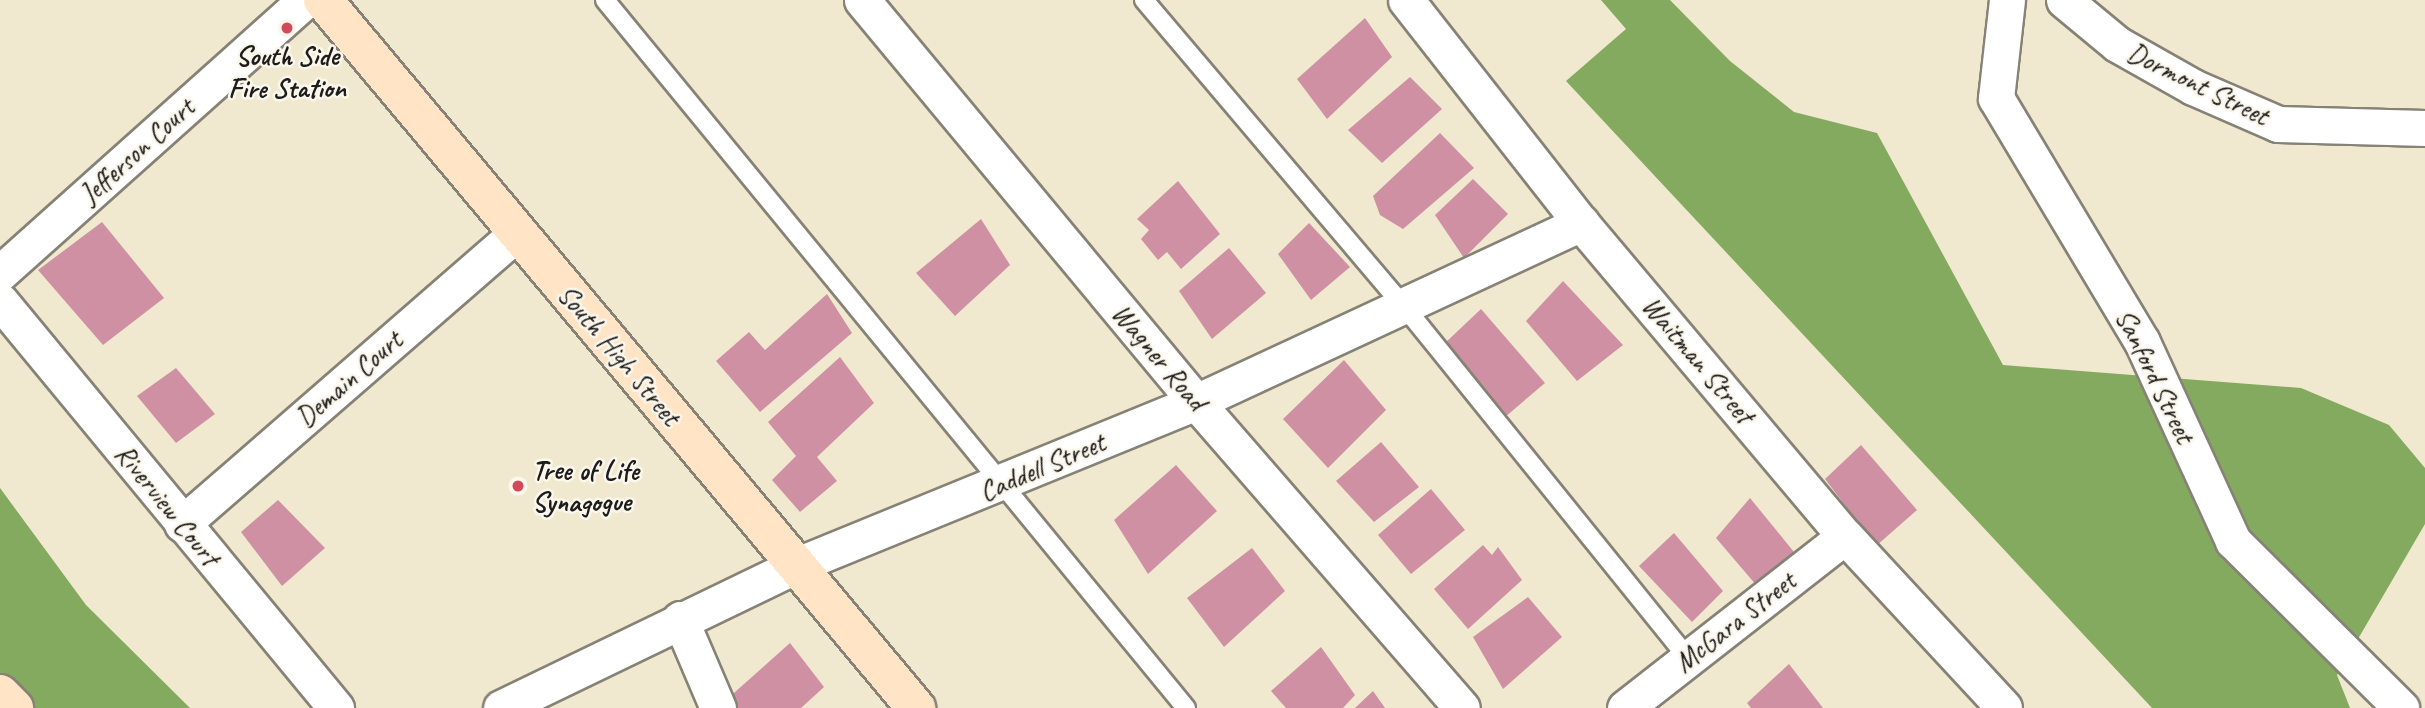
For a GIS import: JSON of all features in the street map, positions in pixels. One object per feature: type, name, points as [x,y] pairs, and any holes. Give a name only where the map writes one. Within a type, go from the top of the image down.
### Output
[{"type":"street","name":"Jefferson Court","points":[[0,273],[305,0]]},
{"type":"street","name":"South High Street","points":[[323,0],[516,234],[916,708]]},
{"type":"street","name":"Wagner Road","points":[[862,0],[1196,402],[1462,708]]},
{"type":"street","name":"Waitman Street","points":[[1406,0],[1581,223],[1845,536],[2004,708]]},
{"type":"street","name":"Sanford Street","points":[[2007,0],[1996,99],[2142,342],[2233,541],[2401,708]]},
{"type":"street","name":"Dormont Street","points":[[2067,2],[2117,44],[2193,87],[2278,124],[2425,128]]},
{"type":"street","name":"Caddell Street","points":[[502,708],[680,619],[797,565],[999,486],[1196,402],[1581,223]]},
{"type":"street","name":"Demain Court","points":[[182,524],[516,234]]},
{"type":"street","name":"Riverview Court","points":[[0,301],[335,708]]},
{"type":"street","name":"McGara Street","points":[[1625,708],[1845,536]]},
{"type":"street","points":[[680,619],[718,708]]},
{"type":"street","points":[[0,694],[14,708]]},
{"type":"lane","points":[[605,0],[999,486],[1186,708]]},
{"type":"lane","points":[[1144,0],[1403,305],[1689,659]]},
{"type":"green space","points":[[1601,0],[1670,0],[1730,61],[1794,112],[1877,133],[2003,365],[2301,388],[2389,425],[2425,468],[2425,524],[2337,675],[2350,708],[2152,708],[1566,81],[1626,29]]},
{"type":"green space","points":[[0,488],[86,605],[190,708],[0,708]]},
{"type":"building","points":[[1365,18],[1392,57],[1327,119],[1297,79]]},
{"type":"building","points":[[1410,77],[1442,109],[1382,163],[1348,130]]},
{"type":"building","points":[[1440,133],[1474,168],[1403,229],[1380,215],[1373,196]]},
{"type":"building","points":[[1473,179],[1508,214],[1464,258],[1435,215]]},
{"type":"building","points":[[1178,181],[1220,234],[1181,269],[1167,252],[1158,260],[1141,239],[1149,230],[1137,219]]},
{"type":"building","points":[[981,219],[1010,265],[955,316],[916,273]]},
{"type":"building","points":[[102,222],[164,298],[103,345],[38,270]]},
{"type":"building","points":[[1309,223],[1350,267],[1311,300],[1278,254]]},
{"type":"building","points":[[1229,248],[1266,293],[1212,339],[1179,291]]},
{"type":"building","points":[[1563,281],[1623,345],[1577,381],[1526,321]]},
{"type":"building","points":[[827,294],[852,333],[760,412],[716,361],[749,332],[765,350]]},
{"type":"building","points":[[1481,309],[1545,383],[1505,417],[1444,344]]},
{"type":"building","points":[[840,357],[874,403],[817,457],[837,481],[800,512],[772,480],[796,456],[768,422]]},
{"type":"building","points":[[1344,360],[1386,410],[1328,468],[1283,419]]},
{"type":"building","points":[[176,368],[215,414],[176,443],[137,396]]},
{"type":"building","points":[[1381,442],[1419,487],[1374,522],[1336,481]]},
{"type":"building","points":[[1861,445],[1917,510],[1876,546],[1825,479]]},
{"type":"building","points":[[1176,465],[1217,511],[1148,574],[1114,520]]},
{"type":"building","points":[[1431,489],[1465,530],[1411,574],[1378,535]]},
{"type":"building","points":[[1750,498],[1794,552],[1757,586],[1716,538]]},
{"type":"building","points":[[278,500],[325,548],[282,586],[241,532]]},
{"type":"building","points":[[1674,533],[1723,591],[1692,622],[1639,566]]},
{"type":"building","points":[[1483,545],[1492,555],[1498,547],[1522,580],[1468,629],[1434,589]]},
{"type":"building","points":[[1252,548],[1285,591],[1224,647],[1187,598]]},
{"type":"building","points":[[1528,597],[1562,637],[1503,689],[1473,637]]},
{"type":"building","points":[[790,643],[824,687],[801,708],[733,708],[726,700]]},
{"type":"building","points":[[1321,647],[1355,695],[1343,708],[1286,708],[1271,691]]},
{"type":"building","points":[[1789,664],[1823,708],[1751,708],[1747,703]]},
{"type":"building","points":[[1373,691],[1385,708],[1355,708]]},
{"type":"place","name":"South Side Fire Station","points":[[287,28]]},
{"type":"place","name":"Tree of Life Synagogue","points":[[518,486]]}]
